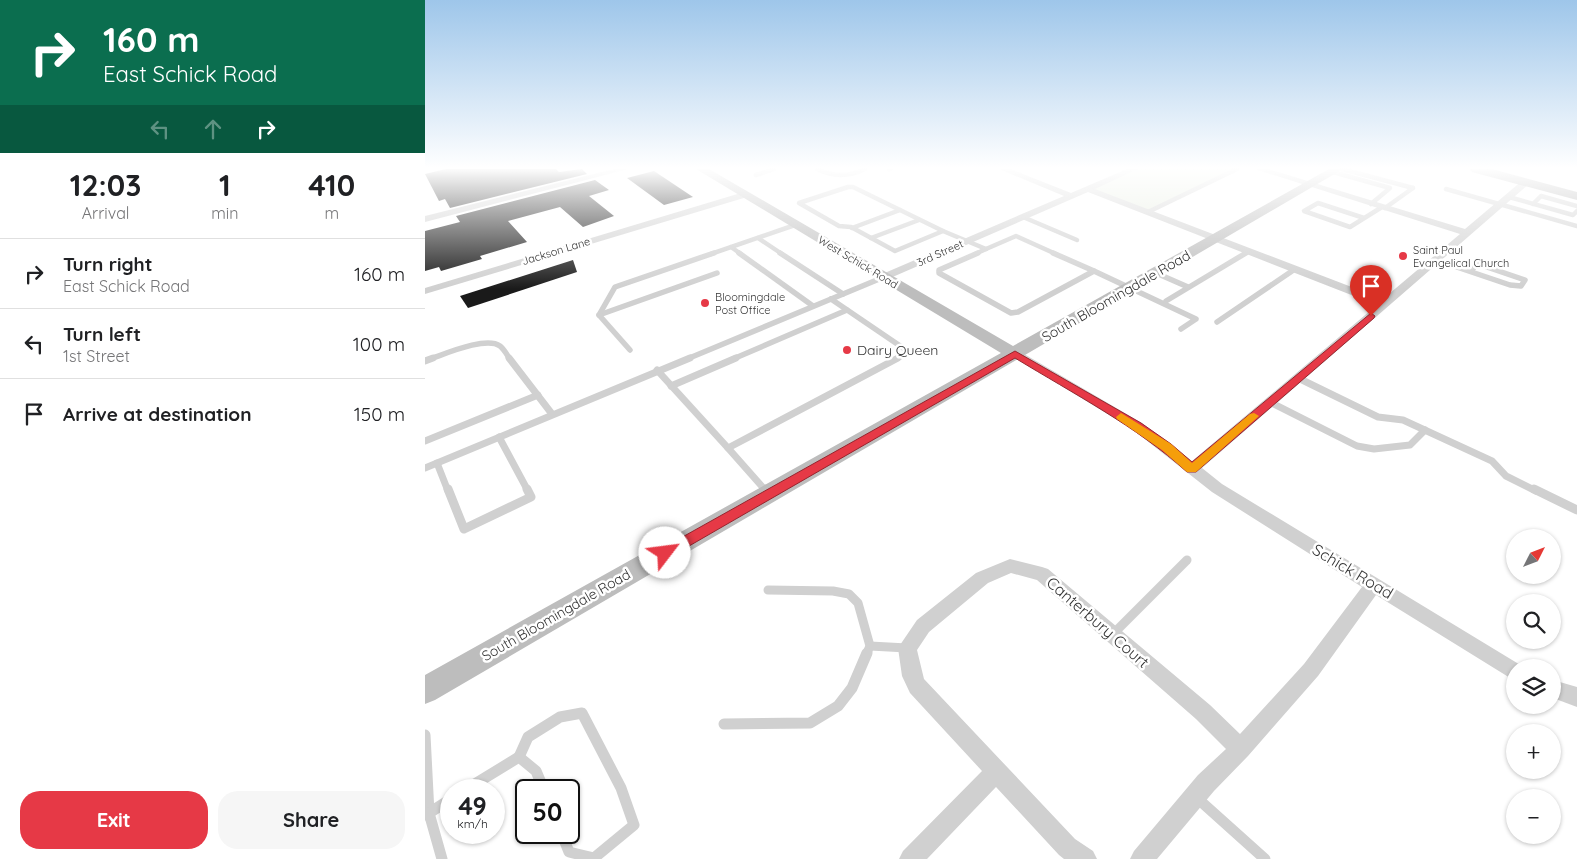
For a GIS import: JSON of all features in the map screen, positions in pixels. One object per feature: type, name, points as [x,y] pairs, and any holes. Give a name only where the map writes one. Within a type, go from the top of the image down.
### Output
[{"type":"main road","name":"West Schick Road","points":[[768,209],[1015,354]]},
{"type":"main road","name":"South Bloomingdale Road","points":[[425,690],[1267,209]]},
{"type":"street","points":[[425,220],[468,209]]},
{"type":"street","name":"Jackson Lane","points":[[425,291],[697,209]]},
{"type":"street","name":"3rd Street","points":[[884,277],[1041,209]]},
{"type":"street","points":[[1139,209],[1385,304]]},
{"type":"street","points":[[1388,209],[1467,233]]},
{"type":"street","points":[[1191,469],[1495,209]]},
{"type":"street","name":"Schick Road","points":[[1015,354],[1137,426],[1166,447],[1191,469],[1247,507],[1506,666]]},
{"type":"street","name":"Canterbury Court","points":[[907,648],[923,626],[982,578],[1010,566],[1042,574],[1203,712],[1241,749]]},
{"type":"street","points":[[1142,859],[1195,796],[1241,749],[1311,670],[1374,584]]},
{"type":"street","points":[[907,648],[911,676],[917,686],[1067,847],[1085,859]]},
{"type":"street","points":[[1561,692],[1577,697]]},
{"type":"street","points":[[911,859],[997,771]]},
{"type":"lane","points":[[810,209],[839,226],[852,228],[895,251],[943,231]]},
{"type":"lane","points":[[1147,212],[1153,209]]},
{"type":"lane","points":[[1308,209],[1303,212],[1351,227],[1382,209]]},
{"type":"lane","points":[[1336,209],[1364,218]]},
{"type":"lane","points":[[1530,209],[1577,226]]},
{"type":"lane","points":[[1551,209],[1573,215],[1577,220]]},
{"type":"lane","points":[[852,228],[900,210],[985,249]]},
{"type":"lane","points":[[1565,222],[1573,215]]},
{"type":"lane","points":[[1023,217],[1077,240]]},
{"type":"lane","points":[[871,238],[919,220]]},
{"type":"lane","points":[[599,315],[615,287],[795,225]]},
{"type":"lane","points":[[1094,271],[1018,312],[1011,312],[939,273],[939,270],[1016,236],[1094,271],[1196,319],[1181,329]]},
{"type":"lane","points":[[757,238],[843,294]]},
{"type":"lane","points":[[731,247],[813,306]]},
{"type":"lane","points":[[1166,301],[1249,251]]},
{"type":"lane","points":[[1436,260],[1510,285],[1521,286],[1525,280],[1481,265],[1476,265],[1471,271]]},
{"type":"lane","points":[[1217,322],[1295,269]]},
{"type":"lane","points":[[599,315],[717,272]]},
{"type":"lane","points":[[1155,273],[1188,287]]},
{"type":"lane","points":[[425,468],[884,277]]},
{"type":"lane","points":[[728,448],[909,352],[831,298]]},
{"type":"lane","points":[[671,386],[847,310]]},
{"type":"lane","points":[[599,315],[630,350]]},
{"type":"lane","points":[[425,361],[455,350],[488,342],[500,346],[552,414]]},
{"type":"lane","points":[[657,370],[769,494]]},
{"type":"lane","points":[[1298,378],[1378,416],[1403,420],[1493,461],[1506,476],[1577,510]]},
{"type":"lane","points":[[425,441],[538,395]]},
{"type":"lane","points":[[1270,402],[1357,446],[1374,450],[1410,445],[1425,430]]},
{"type":"lane","points":[[437,463],[464,528],[531,497],[499,437]]},
{"type":"lane","points":[[1113,635],[1187,560]]},
{"type":"lane","points":[[724,724],[810,723],[838,706],[852,688],[870,646],[858,603],[849,594],[833,591],[768,590]]},
{"type":"lane","points":[[870,646],[907,648]]},
{"type":"lane","points":[[483,779],[519,757],[528,737],[560,717],[582,713],[621,788],[634,825],[594,858],[569,852],[566,844]]},
{"type":"lane","points":[[425,735],[427,814],[442,859]]},
{"type":"lane","points":[[519,757],[537,771],[540,779]]},
{"type":"lane","points":[[1195,796],[1265,859]]},
{"type":"lane","points":[[427,814],[440,806]]},
{"type":"building","points":[[483,209],[552,209],[508,221],[527,242],[480,256],[482,259],[441,271],[439,267],[425,271],[425,231],[460,222],[456,216]]},
{"type":"building","points":[[562,209],[605,209],[614,216],[583,227]]},
{"type":"building","points":[[573,260],[577,272],[468,308],[460,296]]},
{"type":"slow traffic","points":[[1121,417],[1166,447],[1191,469],[1254,416]]},
{"type":"place","name":"Saint Paul Evangelical Church","points":[[1403,256]]},
{"type":"place","name":"Bloomingdale Post Office","points":[[705,303]]},
{"type":"place","name":"Dairy Queen","points":[[847,350]]},
{"type":"route","points":[[665,553],[1015,354],[1137,426],[1166,447],[1191,469],[1371,316]]}]
